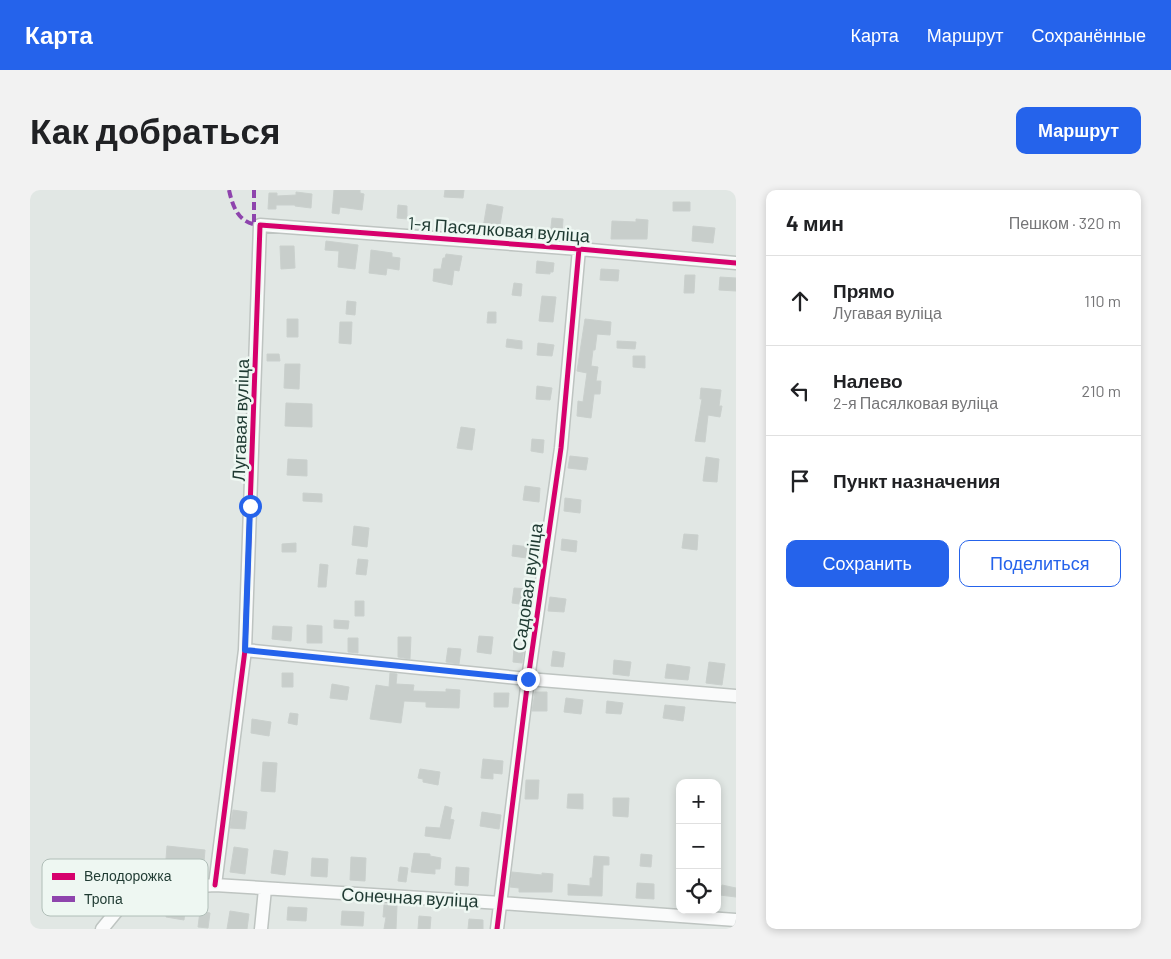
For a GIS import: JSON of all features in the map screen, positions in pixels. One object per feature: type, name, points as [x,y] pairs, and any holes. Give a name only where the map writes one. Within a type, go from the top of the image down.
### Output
[{"type":"street","name":"1-я Пасялковая вуліца","points":[[260,225],[736,263]]},
{"type":"street","name":"Лугавая вуліца","points":[[214,885],[245,650],[260,225]]},
{"type":"street","name":"Садовая вуліца","points":[[498,929],[528,679],[561,448],[579,249]]},
{"type":"street","points":[[245,650],[528,679],[736,696]]},
{"type":"street","name":"Сонечная вуліца","points":[[208,885],[502,903],[736,920]]},
{"type":"street","points":[[260,929],[265,889]]},
{"type":"street","name":"Сонечная вуліца","points":[[102,929],[113,916]]},
{"type":"building","points":[[334,190],[360,190],[360,193],[364,194],[362,210],[340,207],[339,214],[332,213]]},
{"type":"building","points":[[445,190],[464,190],[463,198],[444,197]]},
{"type":"building","points":[[296,192],[312,194],[311,208],[295,205],[276,205],[276,209],[268,209],[269,193],[277,193],[277,196],[296,195]]},
{"type":"building","points":[[673,202],[690,202],[690,211],[673,211]]},
{"type":"building","points":[[487,204],[503,207],[499,231],[483,228]]},
{"type":"building","points":[[398,205],[407,206],[407,219],[397,218]]},
{"type":"building","points":[[552,218],[563,219],[562,237],[550,236]]},
{"type":"building","points":[[636,219],[648,220],[647,239],[611,239],[612,221],[636,222]]},
{"type":"building","points":[[693,226],[715,228],[713,243],[692,241]]},
{"type":"building","points":[[326,241],[358,245],[355,269],[338,267],[339,251],[325,250]]},
{"type":"building","points":[[280,246],[294,246],[295,268],[281,269]]},
{"type":"building","points":[[371,250],[392,253],[392,257],[400,258],[399,270],[387,268],[386,275],[369,273]]},
{"type":"building","points":[[446,254],[462,256],[459,271],[454,270],[452,285],[433,281],[434,269],[441,269],[443,258],[445,258]]},
{"type":"building","points":[[537,261],[554,263],[553,272],[550,272],[550,274],[536,273]]},
{"type":"building","points":[[601,269],[619,270],[618,281],[600,280]]},
{"type":"building","points":[[685,275],[695,275],[694,293],[684,293]]},
{"type":"building","points":[[720,277],[736,278],[736,291],[719,290]]},
{"type":"building","points":[[514,283],[522,284],[521,296],[512,295]]},
{"type":"building","points":[[542,296],[556,297],[553,322],[539,321]]},
{"type":"building","points":[[347,301],[356,302],[355,315],[346,314]]},
{"type":"building","points":[[488,312],[496,312],[496,323],[487,323]]},
{"type":"building","points":[[287,319],[298,319],[298,337],[287,337]]},
{"type":"building","points":[[585,319],[611,322],[610,335],[597,334],[595,350],[593,350],[591,366],[598,367],[596,381],[601,381],[600,394],[594,394],[591,418],[577,416],[578,401],[583,402],[587,373],[577,371]]},
{"type":"building","points":[[340,322],[352,322],[351,344],[339,343]]},
{"type":"building","points":[[507,339],[522,341],[522,349],[506,347]]},
{"type":"building","points":[[617,341],[636,342],[635,349],[617,348]]},
{"type":"building","points":[[538,343],[554,345],[552,356],[537,355]]},
{"type":"building","points":[[267,354],[279,354],[280,361],[267,361]]},
{"type":"building","points":[[633,356],[645,356],[645,368],[633,367]]},
{"type":"building","points":[[285,364],[300,364],[299,389],[284,388]]},
{"type":"building","points":[[537,386],[552,388],[550,400],[536,399]]},
{"type":"building","points":[[701,388],[721,390],[719,406],[722,406],[720,417],[708,415],[705,442],[695,441],[702,399],[700,399]]},
{"type":"building","points":[[286,403],[312,404],[312,427],[285,426]]},
{"type":"building","points":[[461,427],[475,429],[472,450],[457,448]]},
{"type":"building","points":[[532,439],[544,440],[543,453],[531,451]]},
{"type":"building","points":[[570,456],[588,458],[586,470],[568,468]]},
{"type":"building","points":[[706,457],[719,459],[717,482],[703,481]]},
{"type":"building","points":[[288,459],[307,460],[307,476],[287,475]]},
{"type":"building","points":[[525,486],[540,488],[539,502],[523,500]]},
{"type":"building","points":[[303,493],[322,494],[322,502],[303,501]]},
{"type":"building","points":[[565,498],[581,500],[580,513],[564,511]]},
{"type":"building","points":[[354,526],[369,528],[367,547],[352,545]]},
{"type":"building","points":[[684,534],[698,535],[697,550],[682,548]]},
{"type":"building","points":[[562,539],[577,541],[576,552],[561,550]]},
{"type":"building","points":[[296,543],[296,552],[282,552],[282,544]]},
{"type":"building","points":[[513,545],[529,547],[527,558],[512,556]]},
{"type":"building","points":[[358,559],[368,560],[366,575],[356,574]]},
{"type":"building","points":[[320,564],[328,565],[326,587],[318,587]]},
{"type":"building","points":[[514,588],[529,589],[527,605],[512,603]]},
{"type":"building","points":[[550,597],[566,599],[564,612],[548,611]]},
{"type":"building","points":[[355,601],[364,601],[364,616],[355,616]]},
{"type":"building","points":[[334,620],[349,621],[348,629],[334,628]]},
{"type":"building","points":[[307,625],[322,626],[322,643],[307,643]]},
{"type":"building","points":[[273,626],[292,627],[291,641],[272,639]]},
{"type":"building","points":[[479,636],[493,637],[491,654],[477,652]]},
{"type":"building","points":[[398,637],[411,637],[410,659],[398,657]]},
{"type":"building","points":[[348,638],[358,638],[358,653],[348,652]]},
{"type":"building","points":[[514,647],[524,648],[522,663],[513,662]]},
{"type":"building","points":[[448,648],[461,649],[459,664],[446,662]]},
{"type":"building","points":[[553,651],[565,653],[563,667],[551,666]]},
{"type":"building","points":[[614,660],[631,662],[629,676],[613,674]]},
{"type":"building","points":[[709,662],[725,664],[722,685],[706,683]]},
{"type":"building","points":[[667,664],[690,667],[688,680],[665,678]]},
{"type":"building","points":[[282,673],[293,673],[293,687],[282,687]]},
{"type":"building","points":[[390,673],[397,674],[396,684],[414,685],[413,691],[446,692],[446,689],[460,690],[459,708],[426,707],[426,702],[404,701],[401,723],[370,719],[376,685],[389,687]]},
{"type":"building","points":[[332,684],[349,687],[347,700],[330,698]]},
{"type":"building","points":[[535,692],[547,692],[547,711],[532,711]]},
{"type":"building","points":[[494,693],[509,693],[508,707],[494,707]]},
{"type":"building","points":[[566,698],[583,700],[581,714],[564,712]]},
{"type":"building","points":[[607,701],[623,703],[621,714],[606,713]]},
{"type":"building","points":[[665,705],[685,707],[683,721],[663,718]]},
{"type":"building","points":[[290,713],[298,714],[297,725],[288,723]]},
{"type":"building","points":[[252,719],[271,722],[269,736],[251,733]]},
{"type":"building","points":[[483,759],[503,761],[502,774],[493,773],[493,779],[481,778]]},
{"type":"building","points":[[263,762],[277,763],[275,792],[261,791]]},
{"type":"building","points":[[420,769],[440,772],[438,785],[423,782],[423,779],[418,778]]},
{"type":"building","points":[[526,780],[539,780],[538,799],[525,799]]},
{"type":"building","points":[[568,794],[583,794],[583,809],[567,808]]},
{"type":"building","points":[[613,798],[629,798],[628,817],[613,816]]},
{"type":"building","points":[[445,806],[452,808],[450,819],[454,820],[450,839],[425,836],[426,827],[440,828]]},
{"type":"building","points":[[233,810],[247,812],[245,829],[230,828]]},
{"type":"building","points":[[482,812],[501,815],[499,829],[480,826]]},
{"type":"building","points":[[167,846],[205,850],[204,859],[166,859]]},
{"type":"building","points":[[234,847],[248,849],[245,874],[230,872]]},
{"type":"building","points":[[274,850],[288,852],[285,875],[271,873]]},
{"type":"building","points":[[414,853],[430,854],[430,856],[441,858],[440,869],[435,869],[435,874],[411,872]]},
{"type":"building","points":[[641,854],[652,855],[651,867],[640,866]]},
{"type":"building","points":[[594,856],[609,857],[609,865],[603,865],[602,896],[568,895],[568,884],[590,886]]},
{"type":"building","points":[[351,857],[366,858],[365,881],[350,880]]},
{"type":"building","points":[[312,858],[328,859],[327,877],[311,876]]},
{"type":"building","points":[[400,867],[408,868],[406,882],[398,881]]},
{"type":"building","points":[[456,867],[469,868],[468,886],[455,885]]},
{"type":"building","points":[[512,872],[542,875],[542,873],[553,874],[552,892],[519,892],[519,888],[510,887]]},
{"type":"building","points":[[637,883],[654,884],[654,899],[636,898]]},
{"type":"building","points":[[722,885],[736,888],[736,897],[721,895]]},
{"type":"building","points":[[384,905],[397,906],[396,929],[384,929],[386,917],[383,917]]},
{"type":"building","points":[[288,907],[307,908],[306,921],[287,920]]},
{"type":"building","points":[[230,911],[249,914],[247,929],[227,929]]},
{"type":"building","points":[[342,911],[364,912],[363,926],[341,925]]},
{"type":"building","points":[[208,913],[210,913],[208,928],[198,927],[199,916],[208,916]]},
{"type":"building","points":[[166,916],[184,916],[184,920]]},
{"type":"building","points":[[419,916],[431,917],[430,929],[418,929]]},
{"type":"building","points":[[469,919],[483,920],[483,929],[468,929]]},
{"type":"marked path","points":[[229,190],[238,214],[247,222],[260,225]]},
{"type":"marked path","points":[[254,190],[254,225]]},
{"type":"cycle path","points":[[215,885],[245,650],[260,225],[736,263]]},
{"type":"cycle path","points":[[497,929],[528,679],[561,448],[579,249]]},
{"type":"route","points":[[250,506],[245,650],[528,679]]}]
